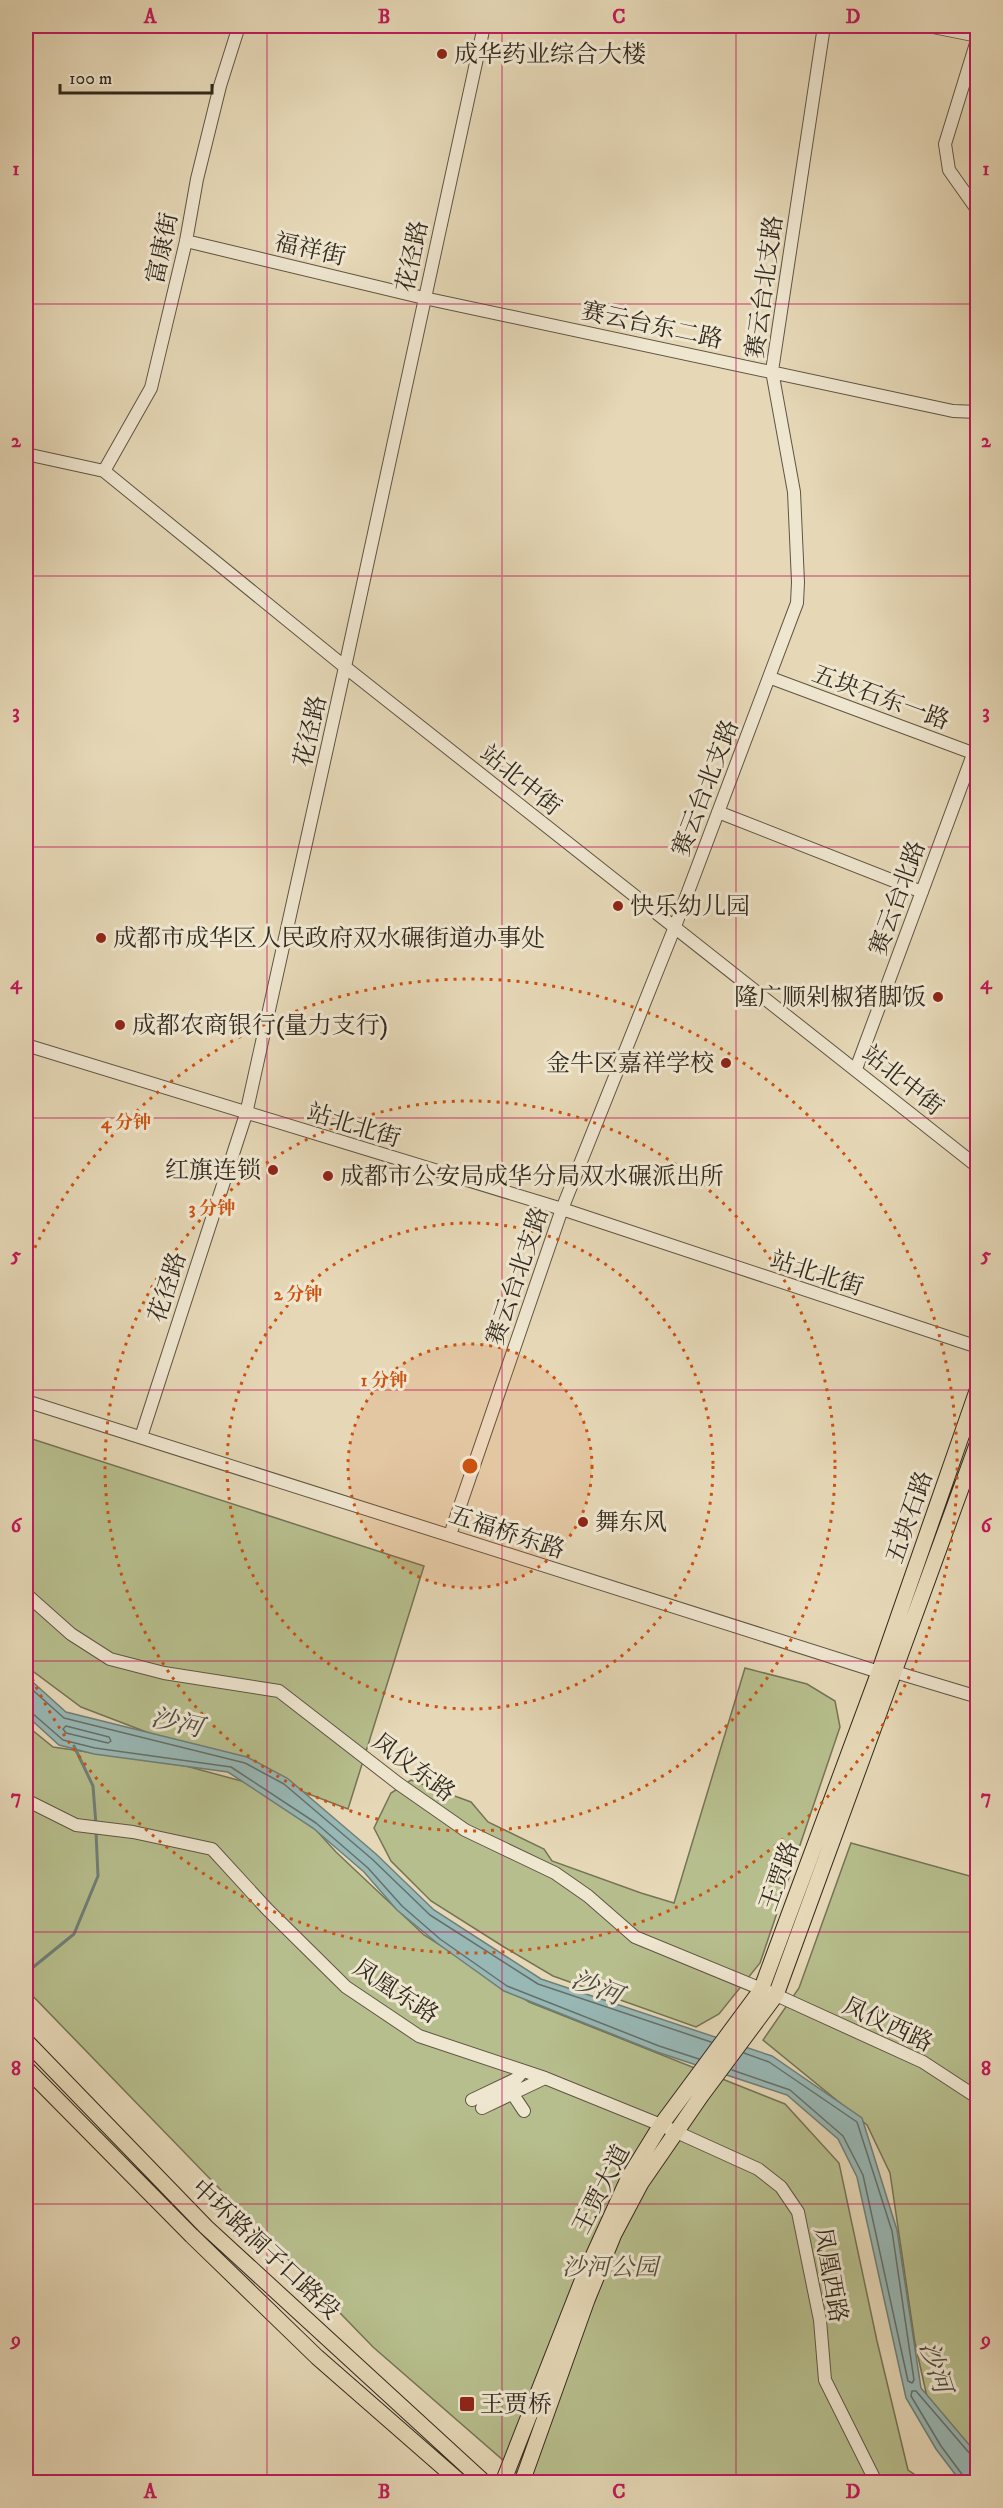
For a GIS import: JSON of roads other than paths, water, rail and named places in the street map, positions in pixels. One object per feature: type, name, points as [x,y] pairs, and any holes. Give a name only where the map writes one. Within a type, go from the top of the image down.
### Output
[{"type":"main road","name":"五块石路","points":[[886,1668],[978,1388]]},
{"type":"main road","name":"五块石路","points":[[886,1668],[978,1442]]},
{"type":"main road","name":"王贾路","points":[[686,2089],[761,1990],[886,1668]]},
{"type":"main road","name":"王贾路","points":[[701,2096],[776,1995],[886,1668]]},
{"type":"main road","name":"中环路洞子口路段","points":[[26,2041],[206,2227],[484,2482]]},
{"type":"main road","name":"中环路洞子口路段","points":[[26,2068],[192,2236],[309,2349],[460,2482]]},
{"type":"main road","name":"王贾大道","points":[[503,2482],[606,2224],[629,2177],[686,2089]]},
{"type":"main road","name":"王贾大道","points":[[522,2482],[587,2300],[614,2234],[641,2183],[701,2096]]},
{"type":"street","name":"富康街","points":[[104,471],[151,388],[186,241],[197,179],[220,86],[239,26]]},
{"type":"street","name":"花径路","points":[[141,1437],[246,1114],[484,26]]},
{"type":"street","name":"赛云台北支路","points":[[450,1535],[562,1209],[674,929],[771,678],[797,603],[794,492],[772,371],[824,26]]},
{"type":"street","points":[[928,26],[978,36],[945,144],[949,170],[978,211]]},
{"type":"street","name":"福祥街","points":[[186,241],[424,298]]},
{"type":"street","name":"赛云台东二路","points":[[424,298],[953,411],[978,412]]},
{"type":"street","name":"站北中街","points":[[26,454],[104,471],[345,667],[674,929],[856,1069],[978,1167]]},
{"type":"street","name":"五块石东一路","points":[[771,678],[976,750]]},
{"type":"street","name":"赛云台北路","points":[[856,1069],[976,750]]},
{"type":"street","points":[[718,812],[922,892]]},
{"type":"street","name":"站北北街","points":[[26,1045],[562,1209],[978,1347]]},
{"type":"street","name":"五福桥东路","points":[[26,1401],[450,1535],[978,1697]]},
{"type":"street","name":"凤仪东路","points":[[26,1594],[71,1634],[110,1659],[164,1673],[279,1691],[399,1784],[465,1830],[555,1873],[588,1896],[635,1937],[776,1995]]},
{"type":"street","name":"凤凰东路","points":[[26,1800],[76,1825],[133,1832],[212,1849],[267,1909],[346,1987],[419,2036],[545,2078],[676,2132]]},
{"type":"street","name":"凤仪西路","points":[[776,1995],[923,2062],[978,2098]]},
{"type":"street","points":[[482,2108],[509,2089],[523,2071]]},
{"type":"street","points":[[472,2100],[545,2078]]},
{"type":"street","points":[[509,2089],[524,2111]]},
{"type":"street","name":"凤凰西路","points":[[676,2132],[758,2169],[781,2187],[798,2212],[820,2320],[825,2380],[876,2482]]},
{"type":"water","points":[[26,1676],[66,1712],[247,1757],[287,1778],[376,1854],[434,1910],[541,1979],[772,2056],[862,2118],[897,2230],[921,2388],[977,2454],[977,2482],[961,2482],[936,2449],[906,2398],[857,2177],[838,2139],[787,2095],[657,2052],[504,1991],[437,1943],[397,1910],[364,1872],[313,1828],[228,1772],[94,1754],[59,1745],[26,1715]]},
{"type":"waterway","points":[[74,1746],[93,1786],[96,1825]]},
{"type":"waterway","points":[[26,1973],[74,1934],[98,1876],[96,1832]]},
{"type":"place","name":"成华药业综合大楼","points":[[442,54]]},
{"type":"place","name":"快乐幼儿园","points":[[618,906]]},
{"type":"place","name":"成都市成华区人民政府双水碾街道办事处","points":[[101,938]]},
{"type":"place","name":"隆广顺剁椒猪脚饭","points":[[938,997]]},
{"type":"place","name":"成都农商银行(量力支行)","points":[[120,1025]]},
{"type":"place","name":"金牛区嘉祥学校","points":[[726,1063]]},
{"type":"place","name":"红旗连锁","points":[[273,1170]]},
{"type":"place","name":"成都市公安局成华分局双水碾派出所","points":[[328,1176]]},
{"type":"place","name":"舞东风","points":[[583,1522]]},
{"type":"place","name":"王贾桥","points":[[467,2404]]},
{"type":"water label","name":"沙河","points":[[177,1722]]},
{"type":"water label","name":"沙河","points":[[597,1987]]},
{"type":"water label","name":"沙河","points":[[936,2367]]},
{"type":"park label","name":"沙河公园","points":[[610,2267]]}]
